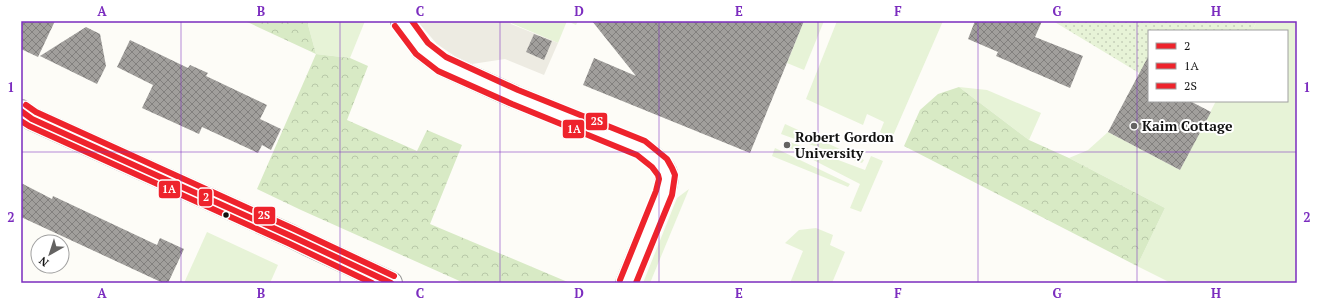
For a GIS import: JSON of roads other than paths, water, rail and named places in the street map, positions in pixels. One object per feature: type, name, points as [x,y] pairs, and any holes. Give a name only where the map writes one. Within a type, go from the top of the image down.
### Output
[{"type":"street","points":[[402,21],[422,49],[442,64],[515,97],[641,148],[655,159],[666,171],[664,193],[627,283]]},
{"type":"street","points":[[21,111],[32,119],[391,283]]},
{"type":"place","name":"Kaim Cottage","points":[[1134,126]]},
{"type":"place","name":"Robert Gordon University","points":[[787,145]]}]
